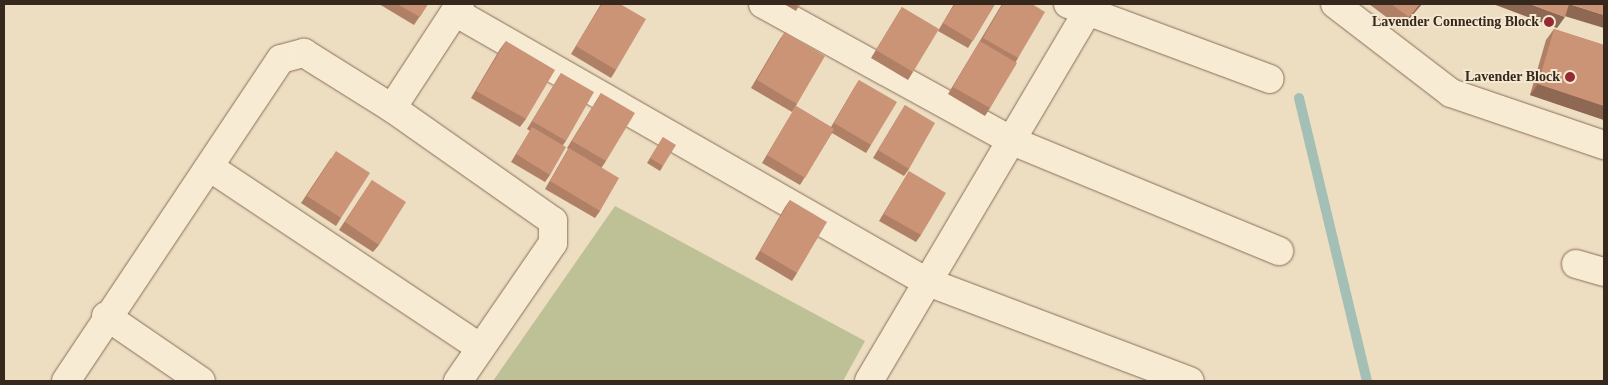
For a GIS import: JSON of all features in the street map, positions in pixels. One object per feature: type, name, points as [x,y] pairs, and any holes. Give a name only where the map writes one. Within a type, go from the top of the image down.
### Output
[{"type":"street","points":[[763,4],[1012,141],[1279,251]]},
{"type":"street","points":[[1335,4],[1451,93],[1604,145]]},
{"type":"street","points":[[868,381],[925,281],[1012,141],[1082,7],[1270,79]]},
{"type":"street","points":[[392,108],[458,8],[925,281],[1190,381]]},
{"type":"street","points":[[66,381],[106,316],[211,168],[281,59],[304,53],[392,108],[554,221],[553,243],[458,381]]},
{"type":"street","points":[[211,168],[481,348]]},
{"type":"street","points":[[1576,264],[1604,272]]},
{"type":"street","points":[[106,316],[202,381]]},
{"type":"green space","points":[[615,206],[865,341],[843,381],[493,381]]},
{"type":"building","points":[[397,4],[428,4],[420,17]]},
{"type":"building","points":[[602,4],[620,4],[646,19],[616,70],[576,46]]},
{"type":"building","points":[[955,4],[995,4],[973,41],[943,23]]},
{"type":"building","points":[[1003,4],[1032,4],[1045,12],[1018,58],[983,38]]},
{"type":"building","points":[[1391,4],[1420,4],[1409,17]]},
{"type":"building","points":[[1530,4],[1569,4],[1565,17]]},
{"type":"building","points":[[1569,4],[1604,4],[1604,15]]},
{"type":"building","points":[[902,7],[939,29],[913,72],[876,50]]},
{"type":"building","name":"Lavender Block","points":[[1554,29],[1604,45],[1604,106],[1538,84]]},
{"type":"building","points":[[785,32],[825,56],[797,104],[757,80]]},
{"type":"building","points":[[506,41],[555,70],[526,119],[476,91]]},
{"type":"building","points":[[980,41],[1017,63],[990,108],[953,87]]},
{"type":"building","points":[[561,73],[594,92],[566,141],[532,121]]},
{"type":"building","points":[[859,80],[897,102],[871,145],[834,123]]},
{"type":"building","points":[[601,93],[635,113],[606,161],[572,141]]},
{"type":"building","points":[[905,105],[935,123],[909,169],[878,150]]},
{"type":"building","points":[[796,106],[834,129],[805,178],[767,155]]},
{"type":"building","points":[[532,127],[566,147],[550,175],[516,154]]},
{"type":"building","points":[[663,137],[676,145],[663,166],[650,158]]},
{"type":"building","points":[[569,148],[619,178],[600,211],[550,181]]},
{"type":"building","points":[[336,151],[370,173],[341,218],[307,196]]},
{"type":"building","points":[[909,171],[946,193],[921,235],[884,214]]},
{"type":"building","points":[[372,180],[406,202],[379,245],[345,222]]},
{"type":"building","points":[[790,200],[827,222],[797,273],[760,251]]},
{"type":"waterway","points":[[1299,98],[1367,381]]},
{"type":"place","name":"Lavender Connecting Block","points":[[1549,22]]},
{"type":"place","name":"Lavender Block","points":[[1570,77]]}]
